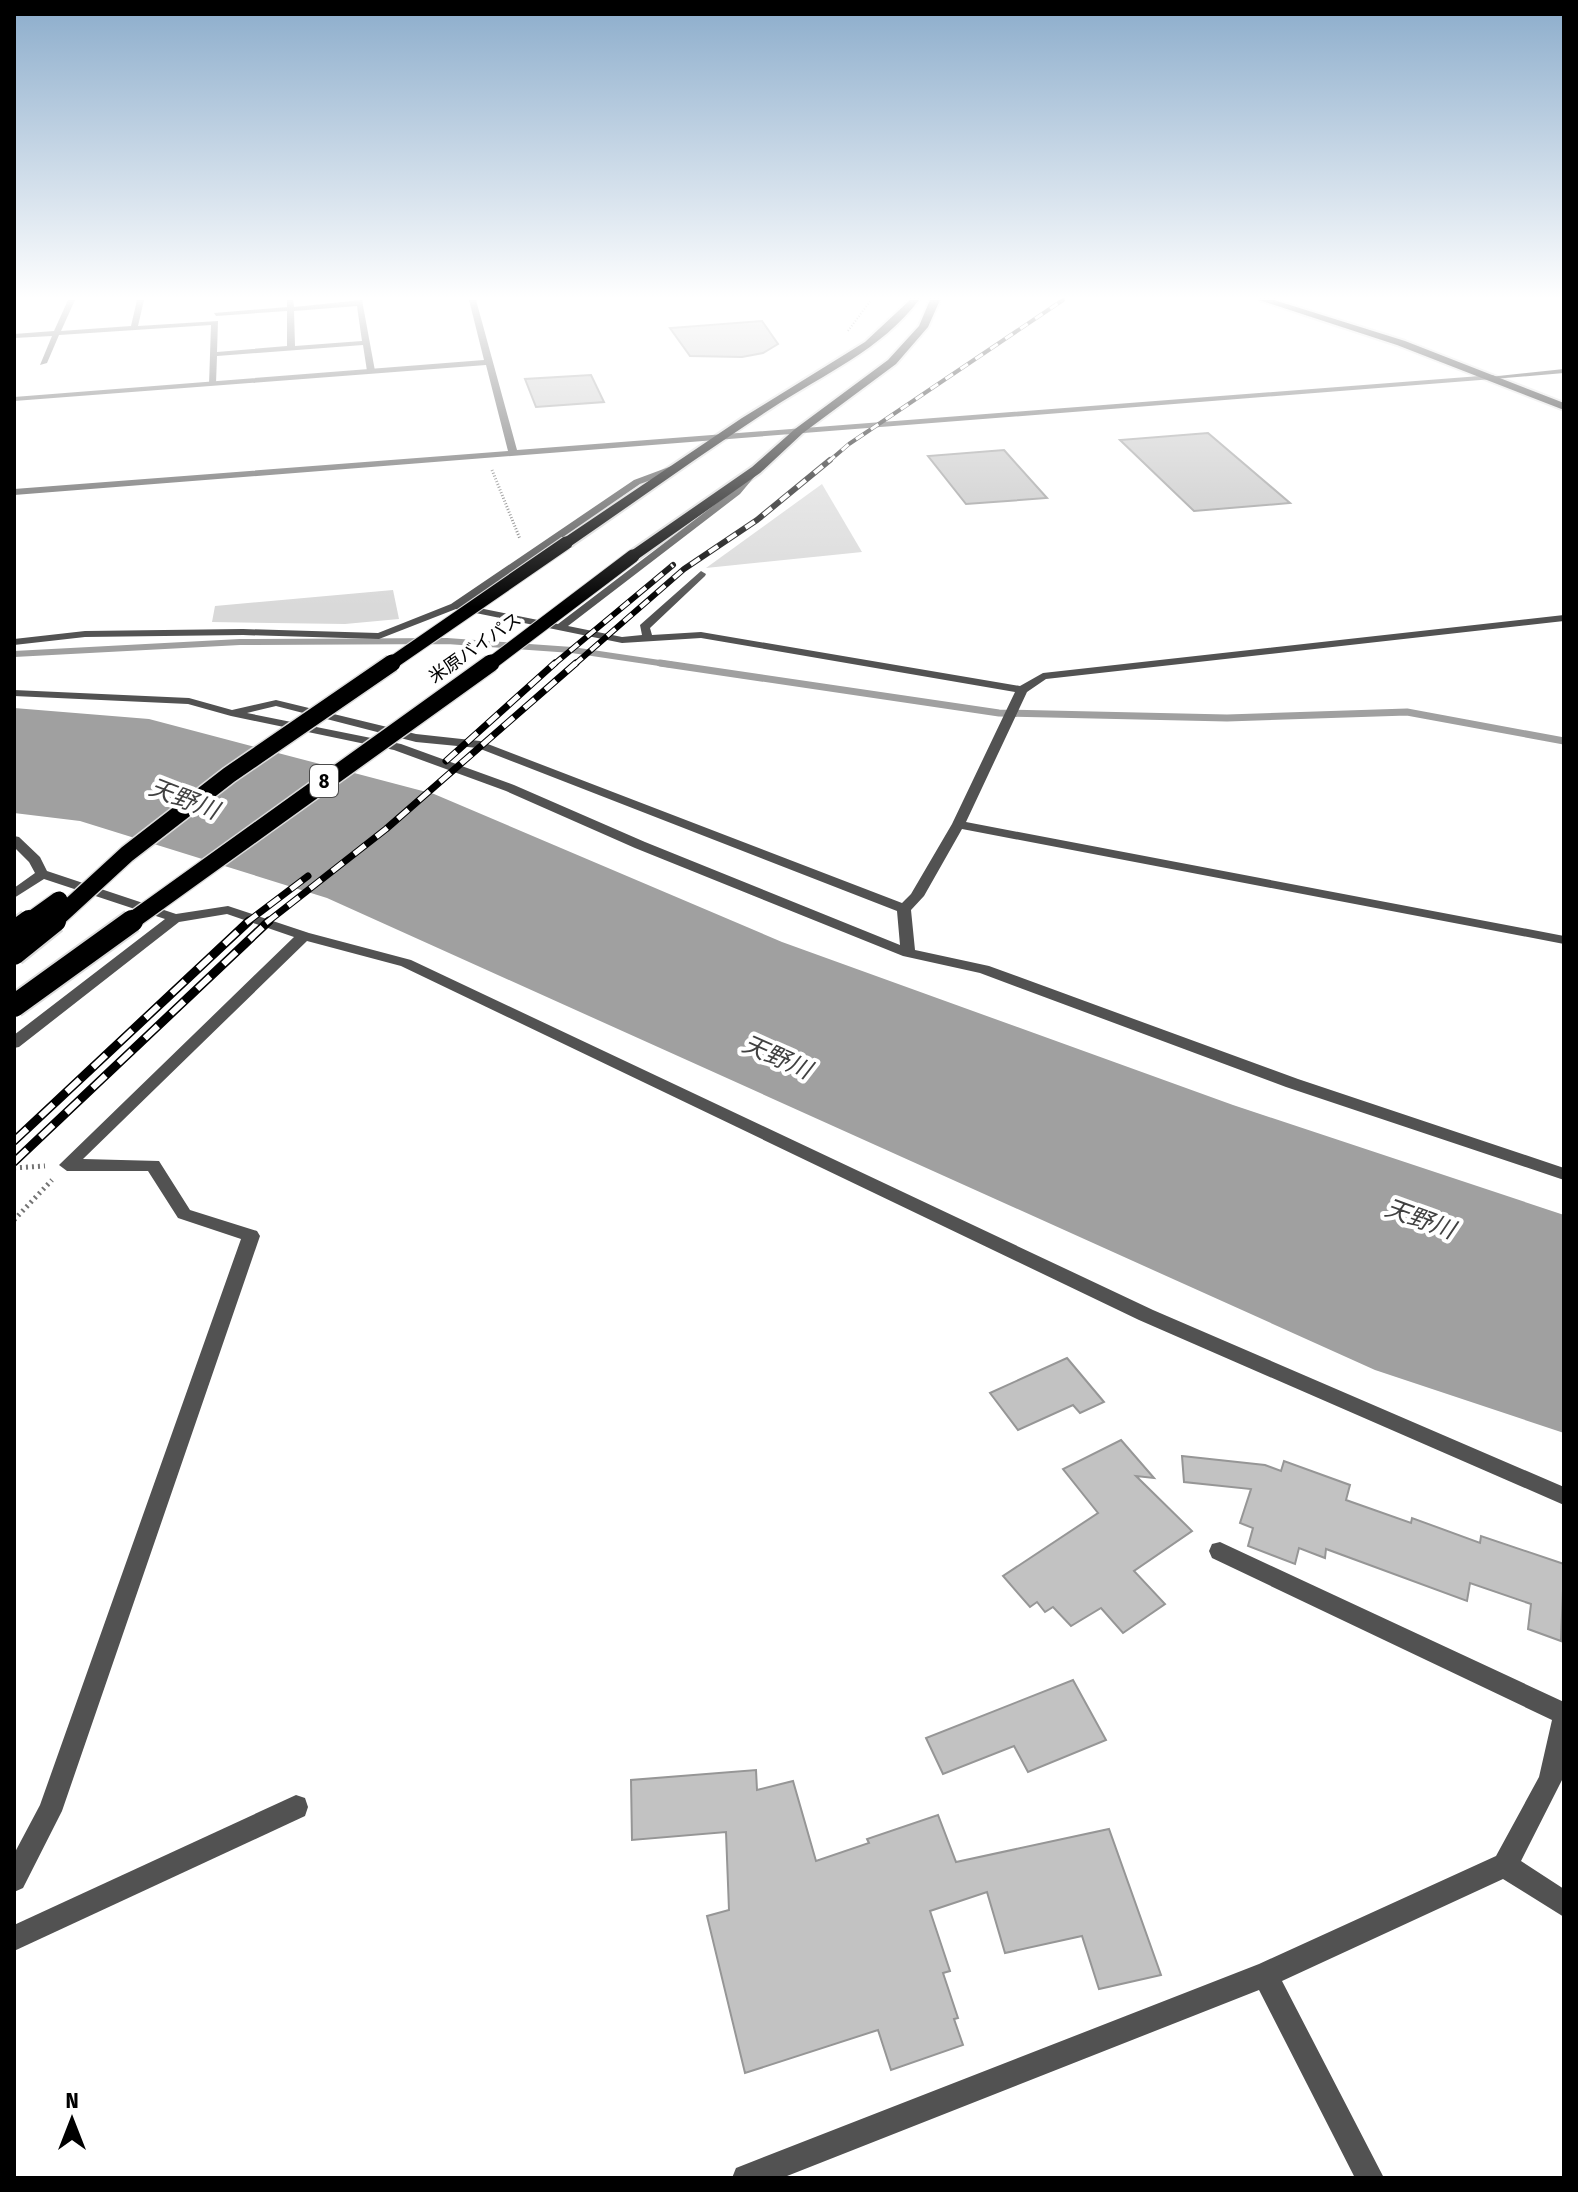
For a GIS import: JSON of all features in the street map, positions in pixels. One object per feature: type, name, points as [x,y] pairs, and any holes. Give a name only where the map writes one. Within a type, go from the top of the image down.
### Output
[{"type":"highway","name":"米原バイパス","points":[[14,954],[73,906],[127,854],[229,775],[719,437],[774,402]]},
{"type":"highway","name":"米原バイパス","points":[[14,1006],[756,470],[837,402]]},
{"type":"highway","points":[[14,932],[127,854]]},
{"type":"street","points":[[500,402],[513,452]]},
{"type":"street","points":[[14,492],[1168,402]]},
{"type":"street","points":[[14,642],[85,634],[379,636],[455,606],[637,482],[678,467]]},
{"type":"street","points":[[559,628],[737,492],[756,470]]},
{"type":"street","points":[[648,638],[644,627],[701,574]]},
{"type":"street","points":[[455,606],[622,640],[701,635],[1022,690]]},
{"type":"street","points":[[904,909],[917,896],[958,824],[1022,690],[1043,676],[1564,618]]},
{"type":"street","points":[[14,693],[189,701],[411,752],[510,788],[640,845],[908,953],[984,969],[1292,1083],[1564,1174]]},
{"type":"street","points":[[231,713],[276,703],[416,738],[480,745],[904,909]]},
{"type":"street","points":[[958,824],[1564,940]]},
{"type":"street","points":[[14,840],[35,860],[42,874],[175,918],[228,910],[304,936],[406,963],[1146,1315],[1564,1496]]},
{"type":"street","points":[[14,894],[42,874]]},
{"type":"street","points":[[904,909],[908,953]]},
{"type":"street","points":[[14,1043],[175,918]]},
{"type":"street","points":[[67,1165],[304,936]]},
{"type":"street","points":[[14,1879],[50,1811],[251,1236],[184,1214],[153,1165],[67,1165]]},
{"type":"street","points":[[746,2178],[1265,1975],[1505,1865],[1550,1780],[1564,1716],[1220,1551]]},
{"type":"street","points":[[14,1938],[296,1807]]},
{"type":"street","points":[[1505,1865],[1564,1904]]},
{"type":"street","points":[[1265,1975],[1370,2178]]},
{"type":"path","points":[[486,454],[527,556]]},
{"type":"path","points":[[14,1220],[67,1165]]},
{"type":"shaded area","points":[[822,484],[862,552],[706,568]]},
{"type":"shaded area","points":[[393,590],[399,619],[345,624],[212,622],[215,606]]},
{"type":"water","name":"天野川","points":[[14,708],[149,719],[434,794],[782,942],[1233,1105],[1564,1215],[1564,1433],[1375,1370],[327,898],[80,821],[14,813]]},
{"type":"building","points":[[534,402],[600,402],[536,407]]},
{"type":"building","points":[[1208,433],[1290,503],[1194,511],[1120,440]]},
{"type":"building","points":[[1004,450],[1047,498],[966,504],[928,456]]},
{"type":"building","points":[[1067,1358],[1104,1402],[1080,1413],[1073,1405],[1018,1430],[990,1393]]},
{"type":"building","points":[[1121,1440],[1154,1478],[1136,1476],[1192,1531],[1134,1571],[1165,1604],[1123,1633],[1101,1608],[1071,1626],[1053,1607],[1045,1612],[1037,1602],[1030,1607],[1003,1576],[1098,1513],[1063,1469]]},
{"type":"building","points":[[1182,1456],[1265,1465],[1281,1471],[1284,1461],[1350,1485],[1346,1500],[1411,1523],[1412,1518],[1480,1543],[1481,1536],[1564,1564],[1561,1641],[1528,1629],[1531,1604],[1470,1583],[1467,1601],[1326,1549],[1325,1558],[1299,1548],[1295,1564],[1248,1546],[1253,1528],[1240,1523],[1251,1489],[1184,1482]]},
{"type":"building","points":[[1073,1680],[1106,1740],[1028,1772],[1014,1746],[943,1774],[926,1738]]},
{"type":"building","points":[[756,1770],[757,1790],[793,1781],[816,1861],[869,1843],[867,1839],[938,1815],[956,1862],[1109,1829],[1161,1975],[1099,1989],[1082,1936],[1005,1953],[987,1892],[930,1911],[950,1971],[943,1973],[958,2018],[954,2019],[963,2045],[891,2070],[878,2030],[745,2073],[707,1916],[729,1910],[726,1832],[632,1840],[631,1780]]},
{"type":"waterway","points":[[14,654],[240,642],[447,641],[572,650],[673,665]]},
{"type":"waterway","points":[[660,663],[999,713],[1227,718],[1407,712],[1564,741]]},
{"type":"railway","points":[[828,462],[911,402]]},
{"type":"railway","points":[[574,665],[684,569],[757,520],[830,460]]},
{"type":"railway","points":[[553,665],[673,565]]},
{"type":"railway","points":[[446,761],[555,663]]},
{"type":"railway","points":[[266,923],[386,829],[576,663]]},
{"type":"railway","points":[[246,923],[308,876]]},
{"type":"railway","points":[[14,1141],[249,921]]},
{"type":"railway","points":[[14,1162],[269,921]]}]
